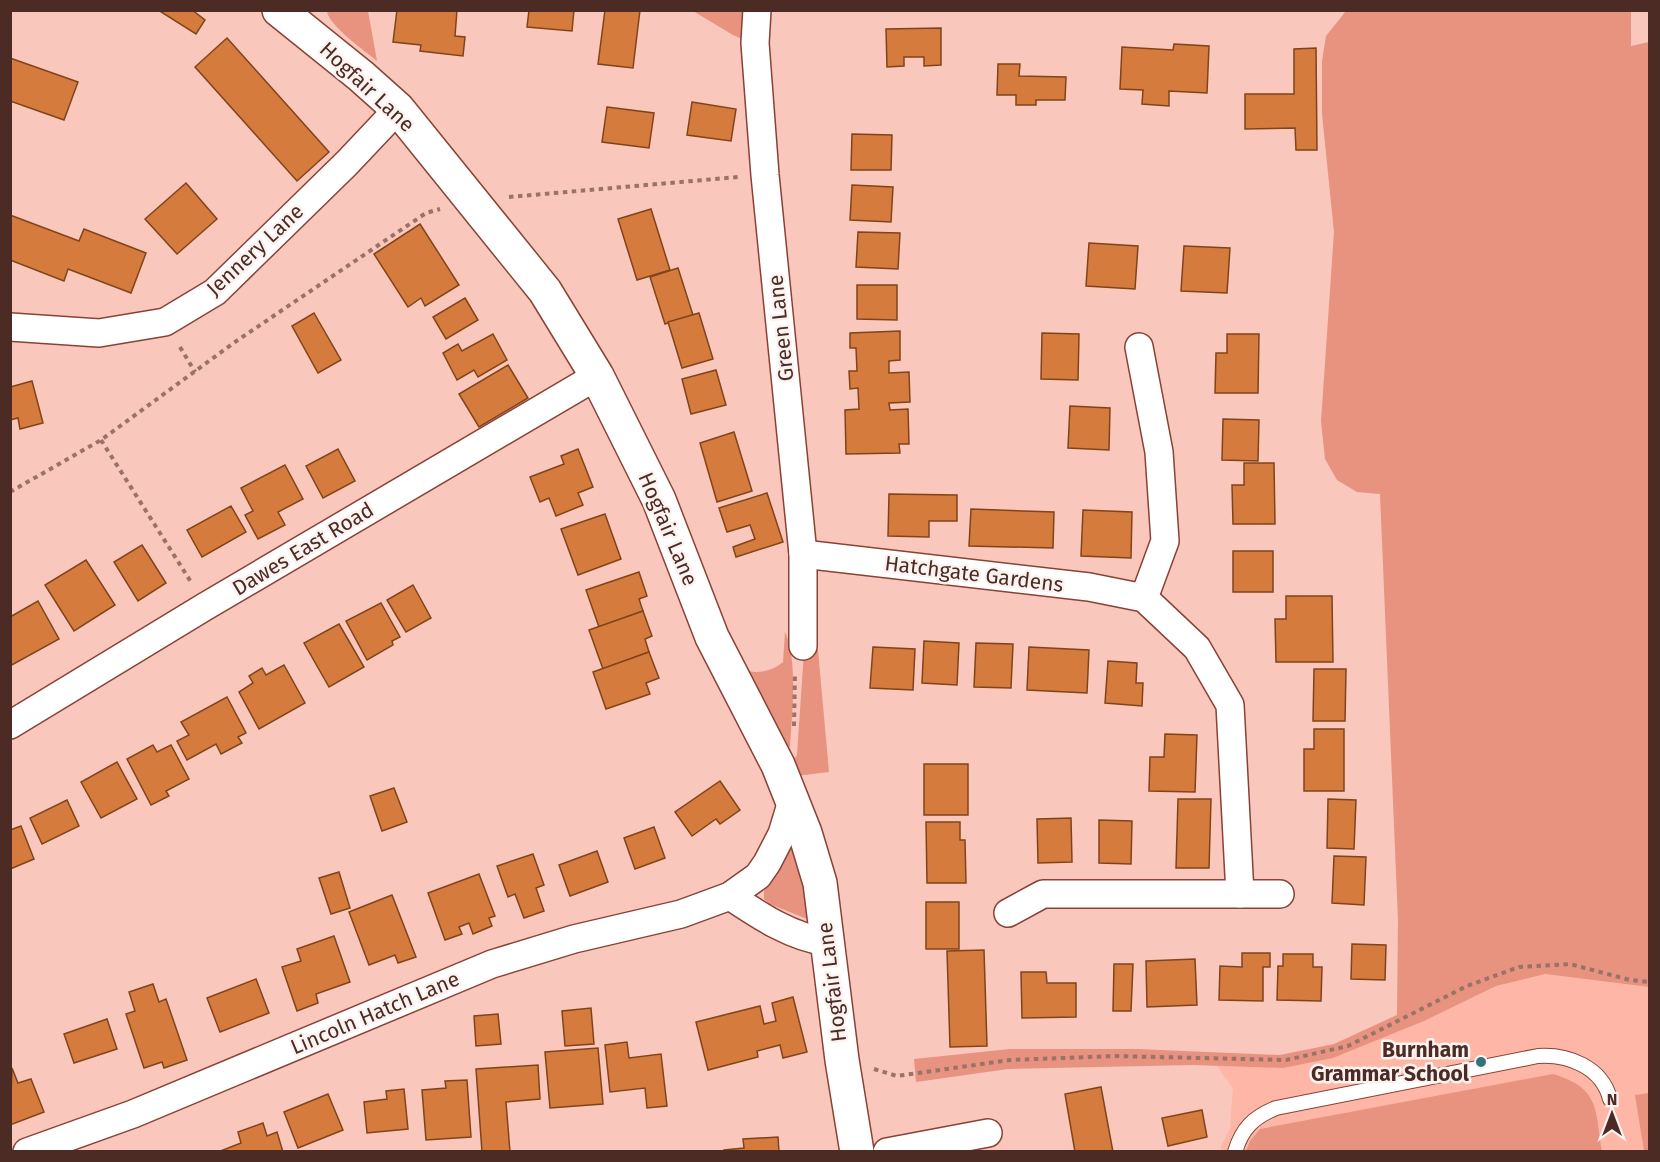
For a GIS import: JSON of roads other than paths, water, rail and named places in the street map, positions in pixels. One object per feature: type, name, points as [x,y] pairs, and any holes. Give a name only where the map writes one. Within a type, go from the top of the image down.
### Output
[{"type":"street","name":"Hogfair Lane","points":[[279,10],[398,109],[545,291],[597,376],[659,500],[712,637],[777,765],[805,833],[820,883],[842,1060],[857,1152]]},
{"type":"street","name":"Green Lane","points":[[757,10],[755,43],[765,175],[803,554],[803,646]]},
{"type":"street","name":"Jennery Lane","points":[[10,327],[99,333],[165,322],[215,291],[347,163],[398,109]]},
{"type":"street","points":[[1139,347],[1159,452],[1165,541],[1144,598],[1197,648],[1230,705],[1240,894]]},
{"type":"street","name":"Dawes East Road","points":[[10,725],[206,606],[597,376]]},
{"type":"street","name":"Hatchgate Gardens","points":[[803,554],[1089,587],[1144,598]]},
{"type":"street","name":"Lincoln Hatch Lane","points":[[27,1152],[133,1114],[492,964],[574,939],[681,914],[730,896],[758,876],[767,864],[779,841],[792,801]]},
{"type":"street","points":[[1008,913],[1043,894],[1280,894]]},
{"type":"street","points":[[730,896],[788,931],[807,939],[827,942]]},
{"type":"street","points":[[887,1152],[988,1133]]},
{"type":"lane","points":[[1235,1152],[1242,1132],[1248,1124],[1276,1108],[1538,1056],[1562,1057],[1583,1066],[1602,1081],[1610,1099]]},
{"type":"place","name":"Burnham Grammar School","points":[[1481,1062]]}]
